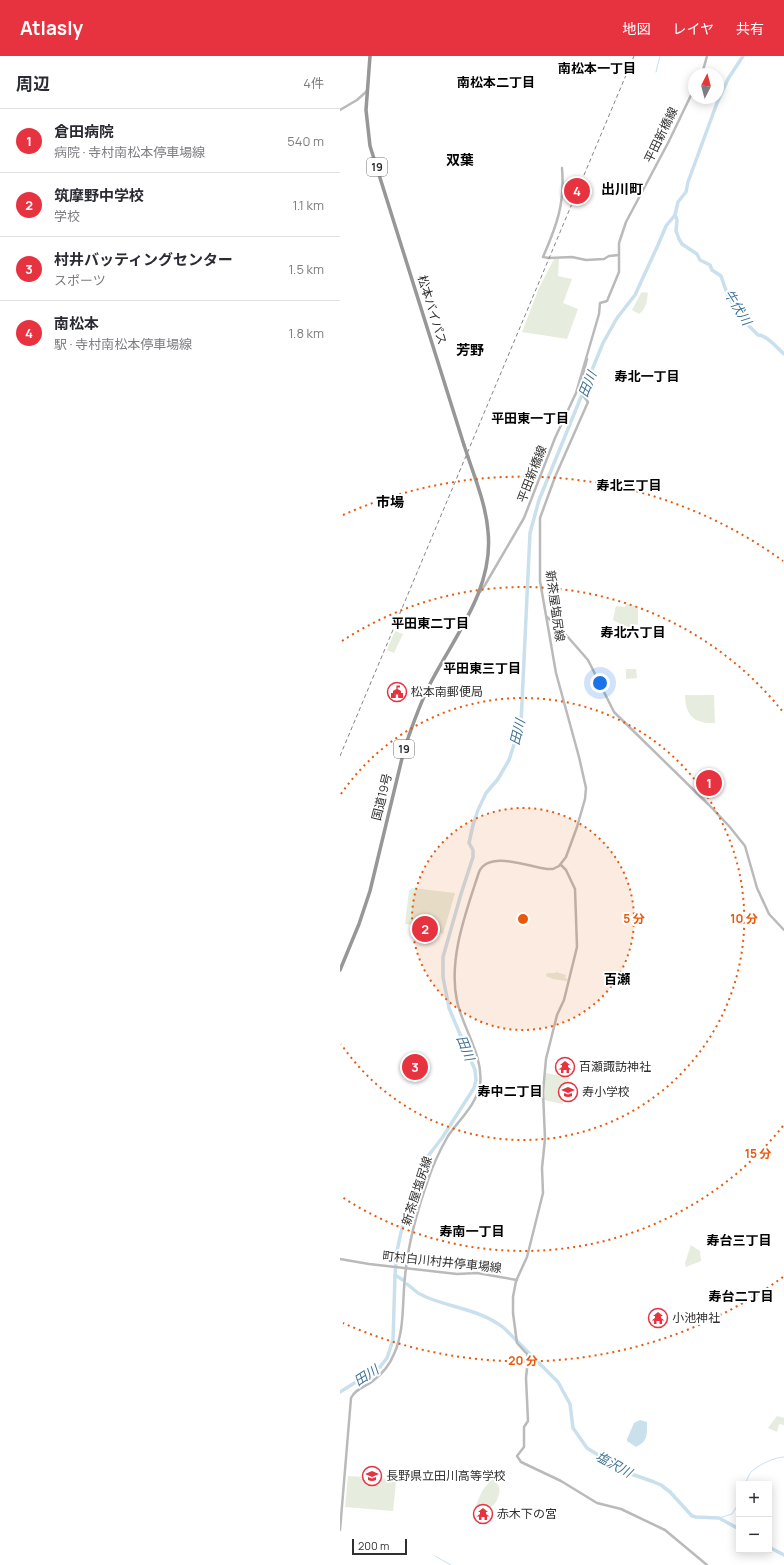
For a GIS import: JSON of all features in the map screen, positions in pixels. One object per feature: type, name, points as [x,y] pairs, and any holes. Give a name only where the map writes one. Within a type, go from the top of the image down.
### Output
[{"type":"highway","name":"松本バイパス","points":[[370,56],[366,117],[372,152],[484,510],[488,531],[488,559],[479,593]]},
{"type":"highway","name":"国道19号","points":[[340,970],[359,924],[370,891],[404,752],[412,727],[430,684],[479,593]]},
{"type":"main road","points":[[704,68],[708,56]]},
{"type":"main road","points":[[340,110],[357,100],[367,91]]},
{"type":"main road","name":"平田新橋線","points":[[479,593],[524,518],[555,438],[576,394],[599,314],[600,303],[607,301],[619,272],[619,243],[628,218],[668,143],[688,101]]},
{"type":"main road","points":[[562,168],[561,210],[544,257],[572,257],[586,260],[604,259],[610,256],[619,255]]},
{"type":"main road","points":[[568,411],[579,391],[587,364],[587,355]]},
{"type":"main road","name":"新茶屋塩尻線","points":[[340,1530],[351,1398],[356,1391],[374,1380],[384,1371],[395,1352],[401,1329],[405,1268],[422,1199],[432,1168],[448,1136],[474,1100],[479,1086],[479,1065],[457,1003],[455,975],[458,946],[478,872],[486,863],[496,860],[547,869],[555,868],[561,865],[566,857],[577,827],[585,799],[586,785],[556,673],[540,578],[540,518],[555,477],[588,402],[579,391]]},
{"type":"main road","points":[[547,617],[560,628],[588,660],[614,712],[710,805],[742,842],[748,850],[757,888],[769,914],[784,930]]},
{"type":"main road","points":[[518,1280],[527,1257],[543,1190],[542,1168],[545,1134],[543,1084],[546,1058],[557,1015],[564,1000],[576,951],[575,888],[566,870],[561,865]]},
{"type":"main road","name":"町村白川村井停車場線","points":[[340,1258],[405,1268],[457,1274],[477,1273],[518,1280],[512,1305],[517,1341],[527,1354],[528,1358],[526,1374],[528,1421],[524,1427],[524,1447],[517,1456],[520,1461],[561,1481],[597,1503],[621,1509],[665,1530],[707,1565]]},
{"type":"green space","points":[[554,259],[559,259],[558,276],[572,279],[563,303],[578,309],[567,339],[522,332],[539,288]]},
{"type":"green space","points":[[641,293],[648,293],[647,302],[639,314],[632,310]]},
{"type":"green space","points":[[627,604],[638,607],[638,624],[629,628],[613,620],[616,606],[624,607]]},
{"type":"green space","points":[[395,631],[403,634],[394,653],[387,650]]},
{"type":"green space","points":[[626,669],[636,669],[637,678],[626,679]]},
{"type":"green space","points":[[685,695],[714,695],[715,723],[701,722],[692,717],[685,702]]},
{"type":"green space","points":[[412,888],[455,893],[443,934],[439,933],[439,928],[405,924],[409,891]]},
{"type":"green space","points":[[556,972],[566,975],[565,978],[568,979],[567,981],[553,979],[546,976],[547,973]]},
{"type":"green space","points":[[407,1063],[423,1064],[422,1071],[408,1070]]},
{"type":"green space","points":[[546,1073],[569,1078],[563,1104],[544,1100],[543,1087]]},
{"type":"green space","points":[[691,1245],[700,1251],[701,1261],[686,1267],[685,1263]]},
{"type":"green space","points":[[777,1416],[784,1418],[784,1425],[779,1424],[777,1432],[768,1428]]},
{"type":"green space","points":[[348,1476],[392,1479],[396,1483],[393,1511],[345,1507]]},
{"type":"green space","points":[[493,1479],[499,1487],[499,1495],[496,1502],[487,1510],[485,1514],[473,1514],[483,1491]]},
{"type":"water","points":[[640,1420],[647,1422],[647,1434],[645,1440],[636,1447],[627,1441],[627,1439],[634,1423]]},
{"type":"waterway","points":[[656,72],[660,56]]},
{"type":"waterway","name":"田川","points":[[340,1392],[380,1367],[387,1358],[393,1340],[397,1251],[416,1181],[425,1160],[442,1138],[474,1088],[476,1080],[475,1070],[449,1008],[443,977],[443,957],[473,857],[473,850],[469,843],[473,825],[486,793],[498,779],[509,760],[521,723],[530,533],[539,500],[603,343],[617,318],[635,295],[666,226],[675,215],[678,202],[686,192],[688,182],[717,103],[728,79],[743,56]]},
{"type":"waterway","name":"牛伏川","points":[[675,215],[677,220],[676,231],[682,244],[697,254],[700,260],[710,265],[712,270],[721,276],[729,299],[744,315],[745,322],[758,335],[768,339],[784,354]]},
{"type":"waterway","name":"塩沢川","points":[[395,1275],[403,1280]]},
{"type":"waterway","name":"塩沢川","points":[[407,1284],[418,1293],[426,1297],[477,1313],[504,1328],[558,1382],[570,1404],[573,1428],[587,1448],[623,1471],[661,1485],[670,1492],[692,1516],[719,1518],[736,1527]]},
{"type":"waterway","points":[[746,1481],[751,1472],[762,1464],[780,1457],[784,1457]]},
{"type":"waterway","points":[[719,1518],[732,1514],[736,1508]]},
{"type":"waterway","name":"塩沢川","points":[[772,1549],[784,1555]]},
{"type":"waterway","points":[[435,1556],[451,1565]]},
{"type":"railway","points":[[340,756],[634,56]]},
{"type":"place","name":"南松本","points":[[577,191]]},
{"type":"place","name":"松本南郵便局","points":[[397,692]]},
{"type":"place","name":"倉田病院","points":[[709,783]]},
{"type":"place","name":"筑摩野中学校","points":[[425,929]]},
{"type":"place","name":"村井バッティングセンター","points":[[415,1067]]},
{"type":"place","name":"百瀬諏訪神社","points":[[565,1067]]},
{"type":"place","name":"寿小学校","points":[[568,1092]]},
{"type":"place","name":"小池神社","points":[[658,1318]]},
{"type":"place","name":"長野県立田川高等学校","points":[[372,1476]]},
{"type":"place","name":"赤木下の宮","points":[[483,1514]]},
{"type":"district","name":"南松本一丁目","points":[[597,68]]},
{"type":"district","name":"南松本二丁目","points":[[496,82]]},
{"type":"district","name":"双葉","points":[[460,160]]},
{"type":"district","name":"出川町","points":[[622,189]]},
{"type":"district","name":"芳野","points":[[470,350]]},
{"type":"district","name":"寿北一丁目","points":[[647,376]]},
{"type":"district","name":"平田東一丁目","points":[[530,418]]},
{"type":"district","name":"寿北三丁目","points":[[629,485]]},
{"type":"district","name":"市場","points":[[390,502]]},
{"type":"district","name":"平田東二丁目","points":[[430,623]]},
{"type":"district","name":"寿北六丁目","points":[[633,632]]},
{"type":"district","name":"平田東三丁目","points":[[482,668]]},
{"type":"district","name":"百瀬","points":[[617,979]]},
{"type":"district","name":"寿中二丁目","points":[[510,1091]]},
{"type":"district","name":"寿南一丁目","points":[[472,1231]]},
{"type":"district","name":"寿台三丁目","points":[[739,1240]]},
{"type":"district","name":"寿台二丁目","points":[[741,1296]]}]
